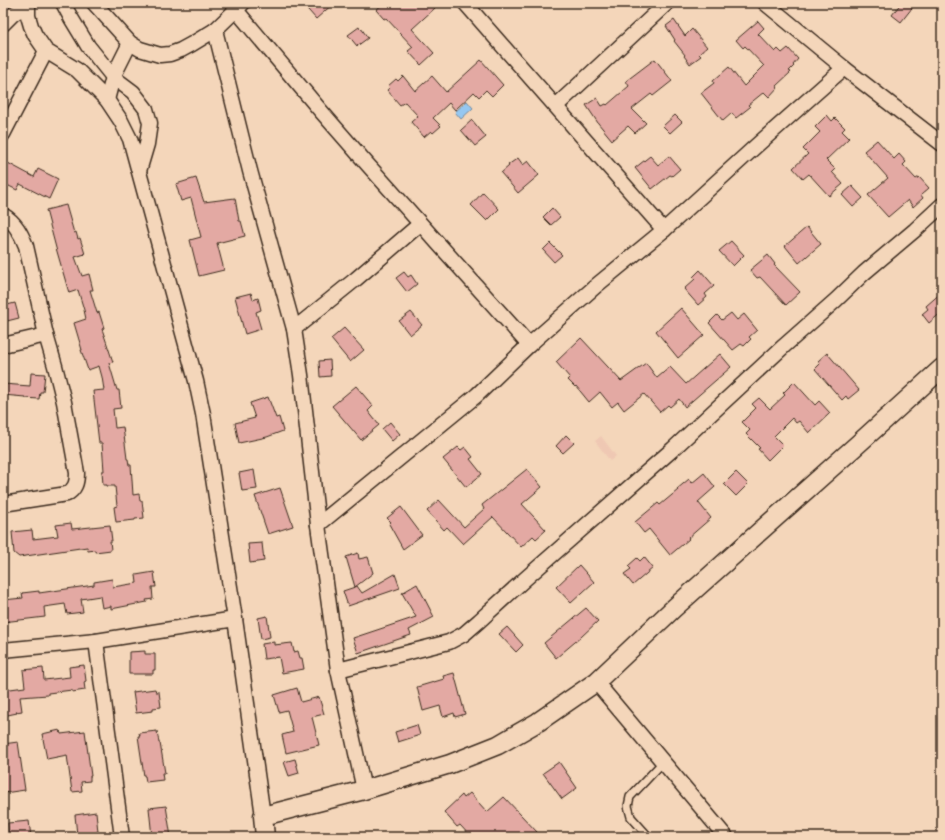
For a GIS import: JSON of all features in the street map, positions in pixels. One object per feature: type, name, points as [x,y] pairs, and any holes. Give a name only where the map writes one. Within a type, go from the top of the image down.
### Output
[{"type":"street","points":[[63,3],[88,46],[113,77],[133,92],[146,109],[150,123],[147,144],[139,171]]},
{"type":"street","points":[[94,3],[130,43],[140,50],[160,55],[170,54],[192,44],[215,30],[240,7],[320,110],[529,345]]},
{"type":"street","points":[[556,106],[667,3]]},
{"type":"street","points":[[765,3],[844,68],[942,144]]},
{"type":"street","points":[[3,24],[28,4]]},
{"type":"street","points":[[28,4],[28,16],[35,36],[46,50],[77,70],[107,100],[128,132],[130,139],[196,381],[203,414],[236,619],[265,837]]},
{"type":"street","points":[[471,5],[556,106],[664,230]]},
{"type":"street","points":[[215,30],[250,171],[294,329],[302,375],[318,525],[338,670],[364,790]]},
{"type":"street","points":[[107,100],[113,77],[130,43]]},
{"type":"street","points":[[3,134],[46,50]]},
{"type":"street","points":[[318,525],[477,395],[529,345],[597,285],[664,230],[844,68]]},
{"type":"street","points":[[338,670],[448,642],[464,634],[673,449],[864,273],[942,205]]},
{"type":"street","points":[[3,216],[13,222],[26,246],[46,335],[64,402],[77,473],[76,486],[67,494],[3,504]]},
{"type":"street","points":[[294,329],[356,279],[420,224]]},
{"type":"street","points":[[3,345],[46,335]]},
{"type":"street","points":[[263,816],[364,790],[450,764],[498,745],[538,722],[596,682],[674,608],[942,368]]},
{"type":"street","points":[[3,650],[96,641],[236,619]]},
{"type":"street","points":[[96,641],[122,837]]},
{"type":"street","points":[[596,682],[726,837]]},
{"type":"lane","points":[[649,837],[631,817],[628,806],[630,796],[663,762]]},
{"type":"shaded area","points":[[601,436],[616,456],[610,461],[595,441]]},
{"type":"water","points":[[467,101],[473,108],[461,119],[455,112]]},
{"type":"building","points":[[302,3],[334,3],[316,19]]},
{"type":"building","points":[[384,3],[430,3],[435,8],[412,29],[434,53],[421,65],[408,51],[413,47],[386,18],[384,19],[376,10]]},
{"type":"building","points":[[901,3],[916,3],[901,22],[892,15]]},
{"type":"building","points":[[674,20],[685,36],[692,29],[707,47],[699,54],[701,56],[690,64],[674,41],[675,40],[666,26]]},
{"type":"building","points":[[758,21],[764,28],[758,34],[775,52],[778,49],[782,53],[788,48],[798,59],[789,71],[791,72],[776,86],[778,87],[769,97],[764,92],[748,105],[750,107],[736,118],[732,113],[723,121],[701,93],[714,83],[713,81],[729,67],[744,86],[764,66],[745,46],[743,48],[736,40]]},
{"type":"building","points":[[359,27],[368,38],[357,46],[348,35]]},
{"type":"building","points":[[655,59],[672,81],[653,96],[651,94],[632,109],[646,123],[635,133],[628,126],[612,140],[586,105],[597,98],[602,106],[607,105],[629,86],[626,81]]},
{"type":"building","points":[[481,60],[503,85],[492,96],[486,90],[479,97],[474,92],[455,110],[449,103],[433,118],[441,126],[433,133],[431,131],[424,137],[411,122],[418,116],[405,102],[400,105],[387,90],[390,88],[388,86],[396,79],[398,81],[403,76],[415,91],[432,76],[446,92]]},
{"type":"building","points":[[675,115],[682,122],[670,133],[663,126]]},
{"type":"building","points":[[827,115],[832,121],[835,118],[845,128],[842,131],[849,138],[826,160],[835,169],[832,172],[843,184],[829,196],[809,174],[803,179],[793,168],[808,154],[803,149],[820,132],[815,127]]},
{"type":"building","points":[[472,120],[486,137],[475,146],[461,130]]},
{"type":"building","points":[[877,140],[894,159],[899,154],[906,162],[903,165],[916,179],[919,177],[929,188],[921,195],[923,198],[913,207],[908,200],[888,217],[868,195],[888,178],[864,151]]},
{"type":"building","points":[[650,156],[658,165],[669,156],[680,169],[652,189],[635,168]]},
{"type":"building","points":[[518,158],[523,165],[528,161],[539,175],[518,193],[501,173],[509,166],[508,165]]},
{"type":"building","points":[[6,162],[34,177],[38,169],[58,179],[49,199],[20,184],[17,190],[3,183],[3,168]]},
{"type":"building","points":[[196,178],[204,202],[235,198],[239,221],[241,221],[245,236],[217,243],[224,270],[199,276],[190,240],[201,237],[191,198],[181,201],[176,184]]},
{"type":"building","points":[[852,186],[863,198],[853,207],[842,195]]},
{"type":"building","points":[[483,192],[499,209],[487,221],[471,205]]},
{"type":"building","points":[[66,205],[74,233],[76,232],[78,239],[80,238],[85,254],[75,257],[82,276],[89,274],[93,290],[90,290],[97,313],[99,312],[104,328],[102,329],[113,362],[109,363],[117,390],[119,390],[121,408],[113,409],[115,428],[123,427],[127,459],[129,465],[131,465],[133,495],[139,494],[140,501],[142,501],[144,518],[116,522],[114,507],[117,506],[115,486],[103,485],[102,471],[104,471],[102,443],[99,443],[93,391],[104,390],[102,377],[99,366],[88,370],[81,350],[74,323],[86,319],[84,310],[78,290],[69,293],[46,210]]},
{"type":"building","points":[[552,208],[560,217],[551,225],[543,217]]},
{"type":"building","points":[[807,227],[821,244],[799,263],[785,246]]},
{"type":"building","points":[[731,241],[744,255],[733,266],[719,251]]},
{"type":"building","points":[[550,243],[562,255],[554,262],[543,250]]},
{"type":"building","points":[[768,255],[775,264],[774,265],[800,292],[786,305],[760,277],[757,278],[750,270]]},
{"type":"building","points":[[700,270],[714,286],[705,294],[707,297],[698,305],[684,289],[695,279],[693,277]]},
{"type":"building","points":[[404,272],[408,277],[411,275],[417,284],[407,292],[396,278]]},
{"type":"building","points":[[942,292],[942,312],[929,323],[922,314],[928,309],[926,306]]},
{"type":"building","points":[[251,293],[253,300],[258,298],[261,310],[256,312],[261,329],[245,334],[235,297]]},
{"type":"building","points":[[15,303],[19,318],[3,322],[3,306]]},
{"type":"building","points":[[681,308],[704,335],[678,358],[656,331]]},
{"type":"building","points":[[411,312],[422,325],[410,335],[399,321]]},
{"type":"building","points":[[731,313],[737,320],[744,314],[757,330],[749,337],[751,339],[744,346],[741,344],[733,350],[709,323],[717,315],[722,320]]},
{"type":"building","points":[[344,328],[364,350],[350,362],[331,339]]},
{"type":"building","points":[[581,338],[621,381],[646,363],[657,378],[670,367],[686,384],[720,354],[731,367],[685,407],[679,399],[670,407],[668,405],[660,412],[644,394],[624,410],[618,402],[612,407],[600,392],[589,402],[576,386],[575,387],[568,380],[570,378],[556,362]]},
{"type":"building","points":[[827,353],[859,390],[848,399],[846,396],[842,400],[815,369],[820,364],[818,361]]},
{"type":"building","points":[[330,360],[331,376],[320,377],[319,361]]},
{"type":"building","points":[[31,373],[45,374],[43,392],[40,392],[39,399],[3,395],[3,384],[30,386]]},
{"type":"building","points":[[794,382],[815,405],[819,401],[830,413],[809,433],[799,421],[796,423],[792,418],[774,436],[783,445],[768,460],[758,449],[760,448],[746,434],[750,430],[742,422],[756,408],[752,404],[759,398],[770,409],[785,395],[783,393]]},
{"type":"building","points":[[356,386],[373,406],[368,411],[379,425],[361,440],[332,406]]},
{"type":"building","points":[[268,397],[276,418],[279,417],[283,431],[267,437],[239,443],[235,423],[255,418],[250,403]]},
{"type":"building","points":[[390,422],[400,434],[392,441],[382,429]]},
{"type":"building","points":[[566,435],[574,443],[563,453],[556,446]]},
{"type":"building","points":[[458,447],[461,450],[465,447],[473,457],[470,459],[482,474],[466,487],[443,459]]},
{"type":"building","points":[[527,469],[542,487],[522,504],[546,530],[536,539],[533,536],[521,547],[493,517],[463,544],[447,527],[444,530],[427,511],[439,500],[464,527],[484,509],[482,505]]},
{"type":"building","points":[[254,470],[257,489],[242,491],[239,473]]},
{"type":"building","points":[[736,472],[748,484],[736,496],[724,484]]},
{"type":"building","points":[[704,473],[715,487],[698,502],[711,518],[670,555],[649,529],[644,533],[635,522],[658,503],[660,505],[689,479],[692,483]]},
{"type":"building","points":[[280,488],[293,526],[268,534],[255,496]]},
{"type":"building","points":[[401,507],[422,535],[403,549],[389,524],[391,522],[387,518]]},
{"type":"building","points":[[71,523],[72,529],[110,525],[112,541],[110,541],[111,550],[95,552],[95,550],[88,551],[87,547],[19,557],[14,553],[12,532],[32,530],[33,539],[58,536],[56,525]]},
{"type":"building","points":[[262,543],[264,561],[250,563],[248,544]]},
{"type":"building","points":[[358,553],[359,559],[368,557],[373,573],[355,587],[346,557]]},
{"type":"building","points":[[644,557],[653,568],[633,585],[624,574],[631,569],[628,566],[637,558],[640,561]]},
{"type":"building","points":[[579,565],[594,582],[571,603],[556,587]]},
{"type":"building","points":[[154,572],[156,587],[152,587],[153,599],[146,600],[147,602],[111,609],[111,606],[102,608],[100,596],[81,599],[83,612],[67,614],[65,604],[44,607],[45,617],[3,622],[3,600],[23,598],[22,593],[39,591],[39,593],[94,585],[94,582],[112,579],[113,587],[137,583],[136,575]]},
{"type":"building","points":[[395,574],[400,588],[348,606],[343,591],[357,586],[362,593]]},
{"type":"building","points":[[417,584],[434,617],[409,630],[411,635],[358,653],[353,638],[416,617],[402,593]]},
{"type":"building","points":[[586,608],[598,621],[556,658],[544,643]]},
{"type":"building","points":[[267,616],[270,637],[261,639],[258,618]]},
{"type":"building","points":[[507,627],[523,645],[516,652],[499,634]]},
{"type":"building","points":[[274,642],[274,645],[292,643],[294,652],[298,651],[300,658],[302,658],[304,669],[282,673],[279,657],[264,659],[262,644]]},
{"type":"building","points":[[145,651],[145,654],[155,654],[155,670],[153,670],[153,674],[129,674],[129,652]]},
{"type":"building","points":[[84,665],[86,681],[84,682],[85,690],[72,692],[72,690],[48,693],[48,695],[20,697],[22,711],[3,716],[3,690],[25,687],[23,670],[43,668],[44,680],[70,677],[69,667]]},
{"type":"building","points":[[454,673],[465,714],[455,717],[454,713],[443,717],[440,706],[423,711],[417,687],[444,679],[443,676]]},
{"type":"building","points":[[297,688],[301,702],[319,697],[324,714],[312,717],[319,745],[286,753],[282,735],[293,732],[287,710],[279,712],[274,695]]},
{"type":"building","points":[[155,689],[156,692],[159,692],[161,707],[153,708],[153,711],[136,713],[133,692]]},
{"type":"building","points":[[417,725],[420,735],[398,742],[395,732]]},
{"type":"building","points":[[60,730],[61,734],[85,731],[91,776],[90,781],[81,782],[82,791],[72,792],[67,755],[47,759],[42,734]]},
{"type":"building","points":[[157,731],[165,773],[162,773],[163,780],[146,782],[138,736],[140,736],[139,733]]},
{"type":"building","points":[[18,742],[25,790],[4,793],[3,744]]},
{"type":"building","points":[[295,759],[299,773],[289,776],[284,762]]},
{"type":"building","points":[[559,762],[577,788],[562,799],[543,773]]},
{"type":"building","points":[[470,793],[487,812],[504,797],[537,832],[532,837],[471,837],[460,825],[457,827],[444,812],[462,795],[464,798]]},
{"type":"building","points":[[166,806],[171,837],[152,837],[149,808]]},
{"type":"building","points":[[96,812],[98,832],[77,835],[75,815]]},
{"type":"building","points":[[29,821],[31,837],[9,837],[8,823]]}]
